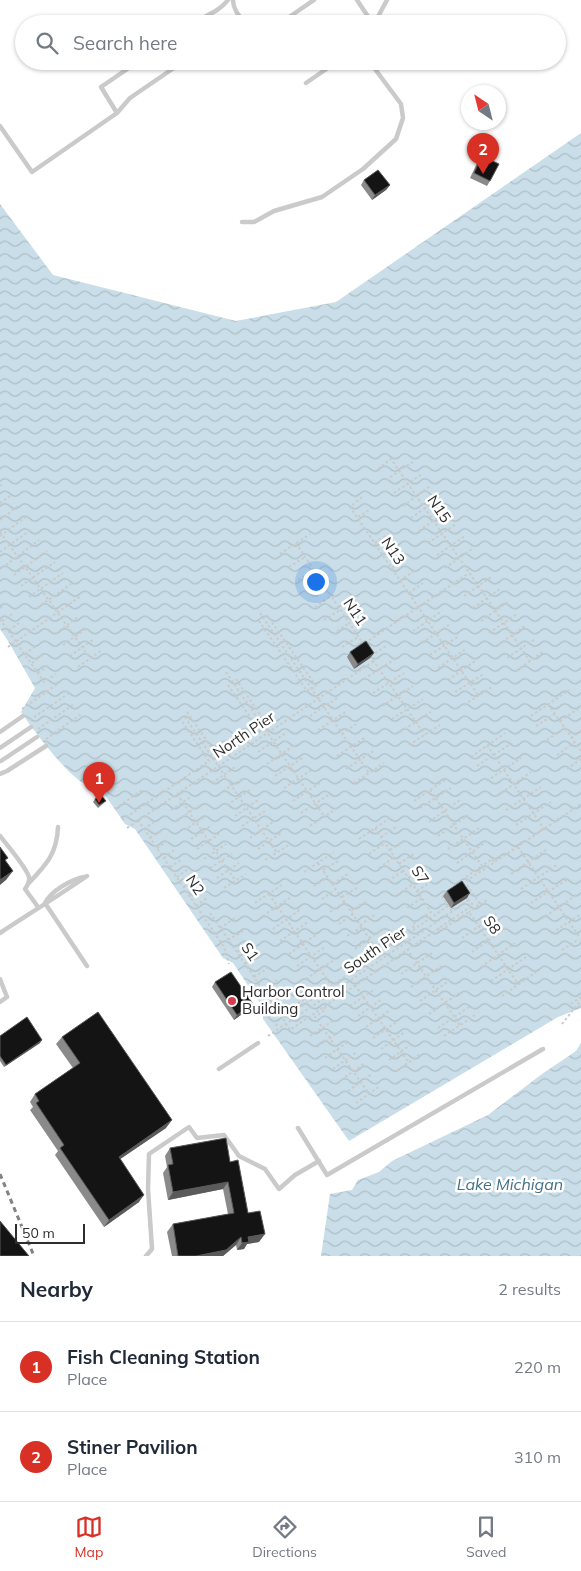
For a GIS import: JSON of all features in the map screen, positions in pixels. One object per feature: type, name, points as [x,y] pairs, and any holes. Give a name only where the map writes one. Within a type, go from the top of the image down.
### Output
[{"type":"lane","points":[[208,15],[214,13],[228,0]]},
{"type":"lane","points":[[233,0],[233,6],[239,15]]},
{"type":"lane","points":[[292,15],[314,0]]},
{"type":"lane","points":[[357,0],[368,15]]},
{"type":"lane","points":[[379,15],[387,0]]},
{"type":"lane","points":[[118,113],[101,87],[126,70]]},
{"type":"lane","points":[[0,126],[32,172],[118,113],[130,98],[171,70]]},
{"type":"lane","points":[[306,83],[325,70]]},
{"type":"lane","points":[[242,222],[254,222],[274,211],[322,197],[364,169],[396,139],[403,118],[401,104],[376,70]]},
{"type":"lane","points":[[0,732],[24,716]]},
{"type":"lane","points":[[0,748],[31,727]]},
{"type":"lane","points":[[7,771],[0,761],[37,736]]},
{"type":"lane","points":[[0,774],[46,746]]},
{"type":"lane","points":[[0,778],[7,771]]},
{"type":"lane","points":[[28,884],[47,864],[57,842],[58,827]]},
{"type":"lane","points":[[0,836],[29,877],[26,889],[38,907]]},
{"type":"lane","points":[[0,933],[87,876],[76,879],[48,897],[44,903]]},
{"type":"lane","points":[[44,903],[87,966]]},
{"type":"lane","points":[[0,979],[7,997],[0,1002]]},
{"type":"lane","points":[[219,1069],[258,1043]]},
{"type":"lane","points":[[298,1128],[327,1175],[543,1049]]},
{"type":"lane","points":[[146,1256],[152,1249],[148,1189],[149,1154],[189,1127],[197,1138],[224,1135],[239,1156],[265,1168],[278,1188],[295,1175],[319,1161]]},
{"type":"path","name":"N15","points":[[378,469],[391,459],[530,661]]},
{"type":"path","points":[[386,480],[414,461]]},
{"type":"path","points":[[394,493],[422,474]]},
{"type":"path","points":[[403,506],[430,486]]},
{"type":"path","points":[[0,503],[10,496]]},
{"type":"path","name":"N13","points":[[362,496],[350,506],[478,695]]},
{"type":"path","points":[[411,518],[439,498]]},
{"type":"path","points":[[0,520],[18,506]]},
{"type":"path","points":[[357,518],[371,509]]},
{"type":"path","points":[[419,531],[447,511]]},
{"type":"path","points":[[26,517],[1,534],[90,658]]},
{"type":"path","points":[[428,543],[456,524]]},
{"type":"path","points":[[0,552],[32,529]]},
{"type":"path","points":[[280,554],[310,534]]},
{"type":"path","points":[[375,543],[388,534]]},
{"type":"path","points":[[437,555],[465,536]]},
{"type":"path","points":[[6,565],[39,540]]},
{"type":"path","name":"N11","points":[[296,543],[379,670],[425,735]]},
{"type":"path","points":[[383,555],[397,546]]},
{"type":"path","points":[[445,568],[472,548]]},
{"type":"path","points":[[14,575],[47,551]]},
{"type":"path","points":[[289,567],[305,556]]},
{"type":"path","points":[[392,568],[406,558]]},
{"type":"path","points":[[21,586],[55,562]]},
{"type":"path","points":[[298,580],[314,570]]},
{"type":"path","points":[[400,581],[414,571]]},
{"type":"path","points":[[29,598],[63,573]]},
{"type":"path","points":[[363,644],[469,573]]},
{"type":"path","points":[[464,596],[491,577]]},
{"type":"path","points":[[408,593],[423,583]]},
{"type":"path","points":[[37,608],[71,584]]},
{"type":"path","points":[[307,594],[323,584]]},
{"type":"path","points":[[473,608],[501,588]]},
{"type":"path","points":[[8,648],[81,596]]},
{"type":"path","points":[[315,607],[331,596]]},
{"type":"path","points":[[481,621],[509,601]]},
{"type":"path","points":[[0,608],[5,604]]},
{"type":"path","points":[[324,620],[340,610]]},
{"type":"path","points":[[413,631],[442,611]]},
{"type":"path","points":[[260,613],[369,773]]},
{"type":"path","points":[[12,614],[1,620],[44,682],[56,674]]},
{"type":"path","points":[[489,633],[517,614]]},
{"type":"path","points":[[259,621],[307,692],[316,686],[267,615]]},
{"type":"path","points":[[55,634],[79,616]]},
{"type":"path","points":[[8,631],[19,623]]},
{"type":"path","points":[[333,634],[349,623]]},
{"type":"path","points":[[422,643],[450,624]]},
{"type":"path","points":[[498,645],[525,626]]},
{"type":"path","points":[[63,645],[87,628]]},
{"type":"path","points":[[430,655],[459,636]]},
{"type":"path","points":[[342,647],[358,637]]},
{"type":"path","points":[[70,656],[94,639]]},
{"type":"path","points":[[507,658],[535,639]]},
{"type":"path","points":[[25,654],[36,646]]},
{"type":"path","points":[[370,656],[386,646]]},
{"type":"path","points":[[438,668],[467,648]]},
{"type":"path","points":[[78,667],[102,650]]},
{"type":"path","points":[[516,671],[544,651]]},
{"type":"path","points":[[31,664],[42,656]]},
{"type":"path","points":[[364,680],[395,659]]},
{"type":"path","name":"North Pier","points":[[127,828],[374,661]]},
{"type":"path","points":[[448,680],[475,661]]},
{"type":"path","points":[[38,673],[49,665]]},
{"type":"path","points":[[226,672],[324,816]]},
{"type":"path","points":[[373,693],[404,673]]},
{"type":"path","points":[[455,692],[484,674]]},
{"type":"path","points":[[228,685],[257,727],[265,722],[236,679]]},
{"type":"path","points":[[21,710],[59,683]]},
{"type":"path","points":[[382,706],[413,686]]},
{"type":"path","points":[[464,705],[493,686]]},
{"type":"path","points":[[531,716],[569,690]]},
{"type":"path","points":[[29,720],[68,694]]},
{"type":"path","points":[[310,716],[339,697]]},
{"type":"path","points":[[392,719],[423,699]]},
{"type":"path","points":[[37,730],[74,704]]},
{"type":"path","points":[[548,704],[581,751]]},
{"type":"path","points":[[560,721],[581,707]]},
{"type":"path","points":[[318,730],[347,711]]},
{"type":"path","points":[[122,820],[210,762],[208,760],[216,754],[187,712]]},
{"type":"path","points":[[400,732],[431,712]]},
{"type":"path","points":[[44,740],[81,714]]},
{"type":"path","points":[[536,726],[554,714]]},
{"type":"path","points":[[179,717],[208,760]]},
{"type":"path","points":[[185,717],[277,853]]},
{"type":"path","points":[[341,734],[356,724]]},
{"type":"path","points":[[410,745],[440,725]]},
{"type":"path","points":[[547,740],[565,728]]},
{"type":"path","points":[[571,738],[581,731]]},
{"type":"path","points":[[258,752],[286,732]]},
{"type":"path","points":[[471,757],[505,734]]},
{"type":"path","points":[[337,756],[366,737]]},
{"type":"path","points":[[557,755],[575,742]]},
{"type":"path","points":[[477,766],[512,743]]},
{"type":"path","points":[[267,764],[296,744]]},
{"type":"path","points":[[487,745],[544,829]]},
{"type":"path","points":[[346,769],[375,750]]},
{"type":"path","points":[[275,776],[304,757]]},
{"type":"path","points":[[487,781],[521,758]]},
{"type":"path","points":[[567,769],[581,759]]},
{"type":"path","points":[[354,783],[384,763]]},
{"type":"path","points":[[212,783],[235,767]]},
{"type":"path","points":[[284,788],[313,769]]},
{"type":"path","points":[[496,796],[531,772]]},
{"type":"path","points":[[220,794],[242,778]]},
{"type":"path","points":[[414,801],[445,780]]},
{"type":"path","points":[[577,784],[581,781]]},
{"type":"path","points":[[293,801],[321,782]]},
{"type":"path","points":[[506,810],[541,787]]},
{"type":"path","points":[[420,808],[450,788]]},
{"type":"path","points":[[115,809],[142,790]]},
{"type":"path","points":[[227,805],[250,790]]},
{"type":"path","points":[[430,790],[482,866]]},
{"type":"path","points":[[177,794],[235,880]]},
{"type":"path","points":[[301,813],[330,794]]},
{"type":"path","points":[[171,810],[192,796]]},
{"type":"path","points":[[235,816],[258,800]]},
{"type":"path","points":[[429,822],[460,800]]},
{"type":"path","points":[[516,825],[550,802]]},
{"type":"path","points":[[459,884],[581,804]]},
{"type":"path","points":[[177,820],[198,806]]},
{"type":"path","points":[[310,826],[338,807]]},
{"type":"path","points":[[242,826],[265,811]]},
{"type":"path","points":[[438,836],[468,814]]},
{"type":"path","points":[[184,830],[206,816]]},
{"type":"path","points":[[359,839],[390,818]]},
{"type":"path","name":"N2","points":[[138,820],[224,947],[229,964]]},
{"type":"path","points":[[144,829],[154,822]]},
{"type":"path","points":[[250,838],[273,822]]},
{"type":"path","points":[[191,839],[212,825]]},
{"type":"path","points":[[381,837],[396,826]]},
{"type":"path","name":"S7","points":[[375,828],[431,912],[412,925],[415,929]]},
{"type":"path","points":[[448,849],[479,828]]},
{"type":"path","points":[[150,838],[161,831]]},
{"type":"path","points":[[258,849],[281,833]]},
{"type":"path","points":[[197,849],[219,834]]},
{"type":"path","points":[[390,850],[405,840]]},
{"type":"path","points":[[157,848],[168,841]]},
{"type":"path","points":[[457,863],[487,841]]},
{"type":"path","points":[[369,854],[385,843]]},
{"type":"path","points":[[204,859],[226,844]]},
{"type":"path","points":[[265,860],[289,845]]},
{"type":"path","points":[[518,847],[580,938],[562,950]]},
{"type":"path","points":[[511,874],[548,849]]},
{"type":"path","points":[[163,858],[174,850]]},
{"type":"path","points":[[304,872],[334,852]]},
{"type":"path","points":[[399,864],[415,853]]},
{"type":"path","points":[[210,868],[232,854]]},
{"type":"path","points":[[379,868],[394,857]]},
{"type":"path","points":[[466,877],[492,859],[494,862]]},
{"type":"path","points":[[170,868],[181,860]]},
{"type":"path","points":[[323,870],[340,860]]},
{"type":"path","points":[[217,878],[239,863]]},
{"type":"path","points":[[318,863],[379,953]]},
{"type":"path","points":[[521,889],[558,864]]},
{"type":"path","points":[[408,878],[424,868]]},
{"type":"path","points":[[176,877],[187,870]]},
{"type":"path","points":[[388,881],[403,870]]},
{"type":"path","points":[[333,884],[349,873]]},
{"type":"path","points":[[224,888],[246,874]]},
{"type":"path","points":[[314,886],[328,877]]},
{"type":"path","points":[[531,903],[568,879]]},
{"type":"path","points":[[183,887],[194,880]]},
{"type":"path","points":[[417,891],[433,880]]},
{"type":"path","points":[[255,903],[283,884]]},
{"type":"path","points":[[397,895],[413,884]]},
{"type":"path","points":[[467,885],[480,904]]},
{"type":"path","points":[[342,897],[358,887]]},
{"type":"path","points":[[190,897],[201,889]]},
{"type":"path","points":[[322,899],[336,889]]},
{"type":"path","points":[[447,892],[442,896],[452,911]]},
{"type":"path","points":[[448,906],[283,1019],[290,1030],[473,904],[465,893]]},
{"type":"path","points":[[270,894],[331,986]]},
{"type":"path","points":[[541,919],[578,894]]},
{"type":"path","points":[[263,916],[291,897]]},
{"type":"path","points":[[196,906],[207,898]]},
{"type":"path","points":[[407,908],[422,898]]},
{"type":"path","name":"South Pier","points":[[268,1036],[470,900]]},
{"type":"path","points":[[469,912],[486,900]]},
{"type":"path","points":[[339,924],[367,901]]},
{"type":"path","points":[[330,912],[345,902]]},
{"type":"path","points":[[273,928],[301,909]]},
{"type":"path","name":"S8","points":[[438,928],[440,932],[469,912],[518,984]]},
{"type":"path","name":"S1","points":[[210,913],[271,1002]]},
{"type":"path","points":[[348,936],[376,914]]},
{"type":"path","points":[[462,938],[496,914]]},
{"type":"path","points":[[552,934],[581,914]]},
{"type":"path","points":[[220,928],[234,918]]},
{"type":"path","points":[[280,941],[308,922]]},
{"type":"path","points":[[355,949],[385,928]]},
{"type":"path","points":[[472,952],[506,928]]},
{"type":"path","points":[[228,940],[243,931]]},
{"type":"path","points":[[289,954],[317,934]]},
{"type":"path","points":[[237,952],[252,942]]},
{"type":"path","points":[[481,967],[516,943]]},
{"type":"path","points":[[297,966],[325,947]]},
{"type":"path","points":[[407,949],[460,1025]]},
{"type":"path","points":[[401,974],[432,953]]},
{"type":"path","points":[[245,964],[260,955]]},
{"type":"path","points":[[491,981],[526,957]]},
{"type":"path","points":[[306,979],[334,960]]},
{"type":"path","points":[[411,987],[441,966]]},
{"type":"path","points":[[254,977],[268,968]]},
{"type":"path","points":[[502,996],[536,972]]},
{"type":"path","points":[[263,990],[277,980]]},
{"type":"path","points":[[420,1001],[450,980]]},
{"type":"path","points":[[355,985],[409,1063]]},
{"type":"path","points":[[350,1006],[375,989]]},
{"type":"path","points":[[284,993],[271,1002],[280,1015],[315,992],[317,996]]},
{"type":"path","points":[[429,1014],[459,993]]},
{"type":"path","points":[[358,1016],[382,999]]},
{"type":"path","points":[[572,1004],[581,999]]},
{"type":"path","points":[[562,1024],[581,999]]},
{"type":"path","points":[[324,1006],[326,1009],[315,1016],[369,1094]]},
{"type":"path","points":[[438,1028],[469,1007]]},
{"type":"path","points":[[261,1010],[280,1028]]},
{"type":"path","points":[[366,1027],[390,1010]]},
{"type":"path","points":[[444,1036],[474,1015]]},
{"type":"path","points":[[310,1036],[334,1020]]},
{"type":"path","points":[[373,1038],[398,1021]]},
{"type":"path","points":[[317,1047],[342,1030]]},
{"type":"path","points":[[381,1049],[405,1032]]},
{"type":"path","points":[[325,1058],[349,1041]]},
{"type":"path","points":[[389,1060],[413,1043]]},
{"type":"path","points":[[333,1069],[357,1052]]},
{"type":"path","points":[[396,1071],[420,1054]]},
{"type":"path","points":[[341,1080],[365,1063]]},
{"type":"path","points":[[348,1091],[372,1074]]},
{"type":"path","points":[[356,1103],[380,1086]]},
{"type":"water","points":[[581,133],[581,1008],[558,1017],[349,1141],[263,1019],[264,1009],[233,963],[223,958],[135,829],[125,824],[98,785],[90,786],[82,783],[63,765],[21,712],[35,688],[0,629],[0,204],[53,275],[236,321],[336,302]]},
{"type":"water","name":"Lake Michigan","points":[[581,1043],[581,1256],[321,1256],[330,1194],[352,1190],[358,1180],[379,1172],[392,1161],[488,1115],[576,1051]]},
{"type":"building","points":[[482,156],[499,164],[490,181],[474,173]]},
{"type":"building","points":[[378,170],[390,185],[375,195],[364,180]]},
{"type":"building","points":[[366,641],[374,653],[358,664],[350,652]]},
{"type":"building","points":[[101,795],[106,801],[99,805],[95,799]]},
{"type":"building","points":[[0,847],[8,858],[5,860],[13,871],[0,880]]},
{"type":"building","points":[[462,881],[470,893],[454,903],[447,891]]},
{"type":"building","name":"Harbor Control Building","points":[[231,972],[253,1004],[237,1015],[215,982]]},
{"type":"building","points":[[98,1012],[172,1120],[119,1157],[144,1195],[109,1220],[60,1148],[64,1145],[36,1103],[39,1101],[35,1094],[80,1063],[62,1037]]},
{"type":"building","points":[[27,1017],[42,1040],[6,1065],[0,1056],[0,1036]]},
{"type":"building","points":[[226,1138],[230,1162],[238,1160],[248,1213],[260,1211],[265,1234],[248,1237],[249,1242],[242,1243],[241,1237],[226,1250],[196,1256],[178,1256],[173,1224],[234,1213],[228,1182],[173,1192],[168,1165],[173,1164],[170,1148]]},
{"type":"building","points":[[0,1221],[29,1256],[0,1256]]},
{"type":"railway","points":[[0,1174],[34,1256]]},
{"type":"place","name":"Stiner Pavilion","points":[[483,174]]},
{"type":"place","name":"Fish Cleaning Station","points":[[99,803]]},
{"type":"place","name":"Harbor Control Building","points":[[232,1001]]}]
